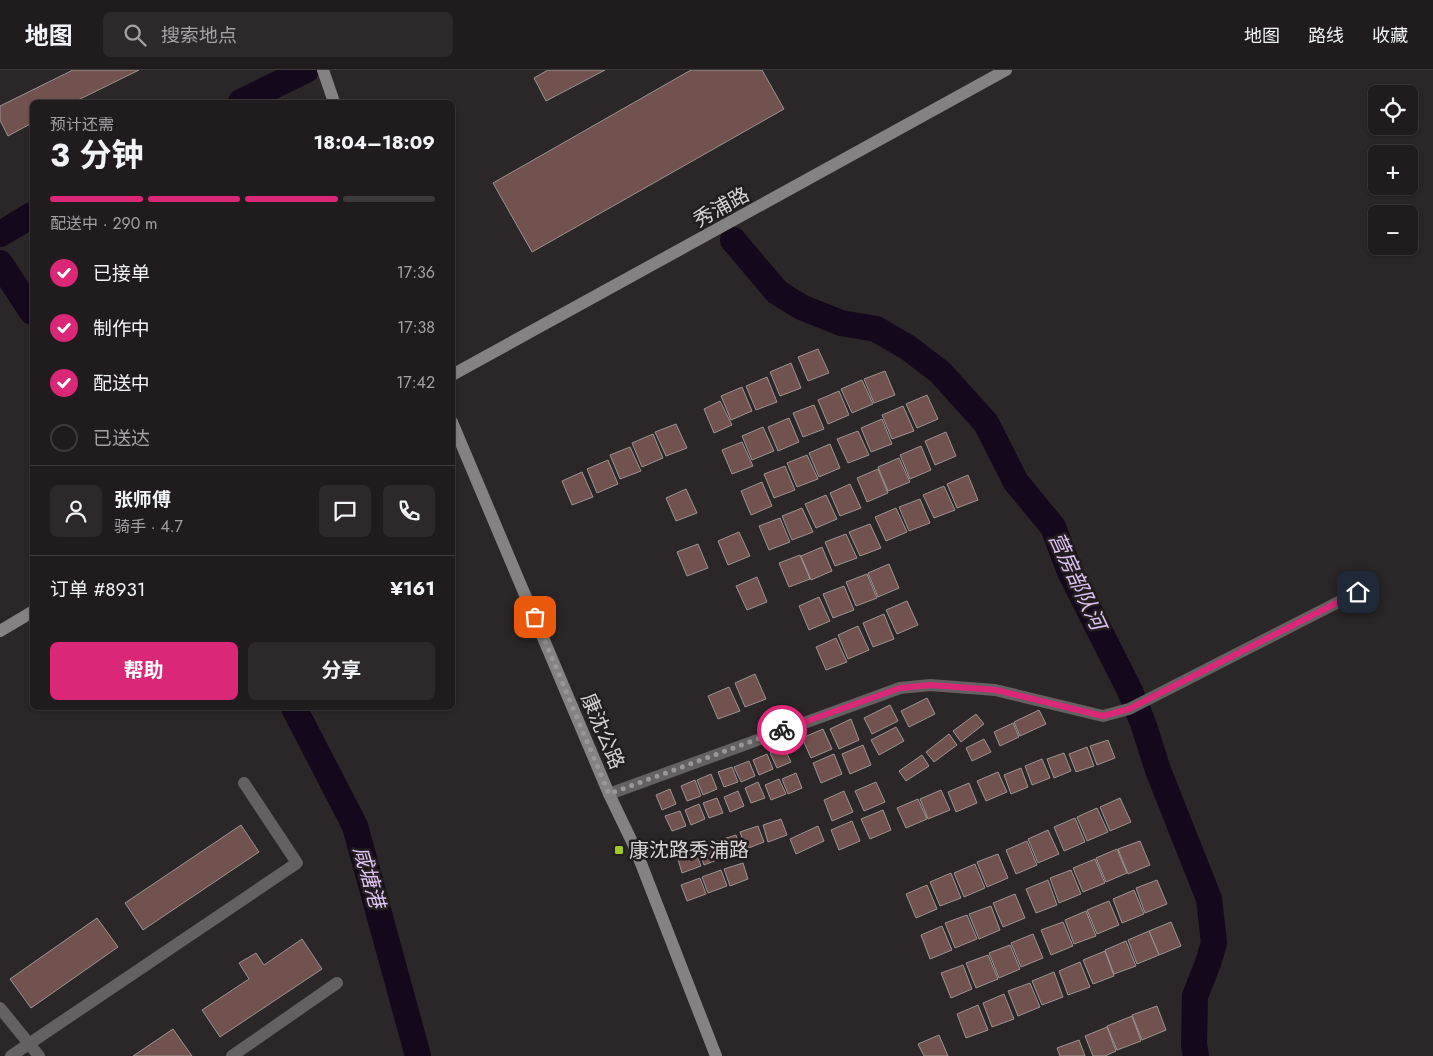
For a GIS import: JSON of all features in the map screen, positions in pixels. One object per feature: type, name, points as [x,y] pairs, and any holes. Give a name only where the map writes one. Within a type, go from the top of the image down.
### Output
[{"type":"street","points":[[323,70],[333,100]]},
{"type":"street","name":"秀浦路","points":[[455,373],[1006,70]]},
{"type":"street","name":"康沈公路","points":[[455,429],[609,794],[635,848],[716,1056]]},
{"type":"street","points":[[609,794],[900,688],[930,685],[996,690],[1103,716],[1129,709],[1358,592]]},
{"type":"street","points":[[0,631],[30,613]]},
{"type":"street","points":[[11,1056],[296,863],[244,783]]},
{"type":"street","points":[[232,1056],[337,984]]},
{"type":"street","points":[[0,1008],[39,1056]]},
{"type":"building","points":[[73,70],[139,70],[78,100],[30,100],[30,124],[8,136],[0,120],[0,106]]},
{"type":"building","points":[[548,70],[605,70],[546,101],[534,78]]},
{"type":"building","points":[[691,70],[762,70],[784,109],[532,252],[493,183]]},
{"type":"building","points":[[818,349],[829,373],[808,381],[798,357]]},
{"type":"building","points":[[791,363],[801,388],[780,396],[770,372]]},
{"type":"building","points":[[885,371],[895,395],[874,403],[864,379]]},
{"type":"building","points":[[767,377],[777,402],[756,410],[746,386]]},
{"type":"building","points":[[862,380],[873,404],[852,413],[841,389]]},
{"type":"building","points":[[742,387],[752,411],[731,420],[721,396]]},
{"type":"building","points":[[839,391],[849,415],[828,424],[818,400]]},
{"type":"building","points":[[927,395],[938,419],[917,428],[906,404]]},
{"type":"building","points":[[720,401],[732,425],[714,433],[704,409]]},
{"type":"building","points":[[814,405],[824,429],[803,437],[793,413]]},
{"type":"building","points":[[903,406],[914,431],[892,439],[882,415]]},
{"type":"building","points":[[789,418],[799,442],[778,451],[768,427]]},
{"type":"building","points":[[882,419],[892,444],[871,452],[861,428]]},
{"type":"building","points":[[676,424],[687,448],[666,456],[655,432]]},
{"type":"building","points":[[763,427],[774,451],[752,460],[742,436]]},
{"type":"building","points":[[858,431],[869,455],[848,463],[837,439]]},
{"type":"building","points":[[946,432],[956,456],[935,465],[925,441]]},
{"type":"building","points":[[653,434],[663,458],[642,467],[632,443]]},
{"type":"building","points":[[742,442],[753,466],[732,474],[722,450]]},
{"type":"building","points":[[830,444],[840,468],[819,477],[809,453]]},
{"type":"building","points":[[921,446],[931,470],[910,479],[900,455]]},
{"type":"building","points":[[630,447],[641,471],[620,479],[610,455]]},
{"type":"building","points":[[807,455],[818,479],[797,487],[787,463]]},
{"type":"building","points":[[899,458],[910,482],[888,491],[878,467]]},
{"type":"building","points":[[608,460],[618,484],[597,493],[587,469]]},
{"type":"building","points":[[785,466],[795,490],[774,498],[764,474]]},
{"type":"building","points":[[878,469],[888,493],[867,502],[857,478]]},
{"type":"building","points":[[582,472],[593,497],[572,505],[562,481]]},
{"type":"building","points":[[968,475],[978,500],[957,508],[947,484]]},
{"type":"building","points":[[762,482],[772,506],[751,515],[741,491]]},
{"type":"building","points":[[850,484],[861,508],[840,516],[830,493]]},
{"type":"building","points":[[944,486],[955,510],[934,518],[923,495]]},
{"type":"building","points":[[686,489],[697,513],[676,521],[666,498]]},
{"type":"building","points":[[826,495],[837,519],[816,528],[805,504]]},
{"type":"building","points":[[920,499],[930,523],[909,531],[899,507]]},
{"type":"building","points":[[802,508],[813,532],[792,540],[782,516]]},
{"type":"building","points":[[896,508],[907,532],[886,541],[875,517]]},
{"type":"building","points":[[780,518],[790,542],[769,550],[759,526]]},
{"type":"building","points":[[870,524],[881,548],[860,556],[849,532]]},
{"type":"building","points":[[739,532],[750,556],[728,565],[718,541]]},
{"type":"building","points":[[846,534],[857,558],[835,566],[825,542]]},
{"type":"building","points":[[698,544],[708,568],[687,576],[677,552]]},
{"type":"building","points":[[822,547],[832,571],[811,580],[801,556]]},
{"type":"building","points":[[800,555],[810,579],[789,587],[779,563]]},
{"type":"building","points":[[889,564],[899,588],[878,597],[868,573]]},
{"type":"building","points":[[867,574],[877,598],[856,606],[846,582]]},
{"type":"building","points":[[757,577],[767,602],[747,610],[736,586]]},
{"type":"building","points":[[844,586],[854,610],[833,618],[823,594]]},
{"type":"building","points":[[819,597],[830,621],[809,630],[799,606]]},
{"type":"building","points":[[907,601],[918,625],[897,634],[886,610]]},
{"type":"building","points":[[884,614],[894,639],[873,647],[863,623]]},
{"type":"building","points":[[858,626],[869,650],[848,659],[838,635]]},
{"type":"building","points":[[836,638],[847,662],[826,670],[816,647]]},
{"type":"building","points":[[755,674],[766,699],[745,707],[735,683]]},
{"type":"building","points":[[729,687],[740,711],[718,719],[708,696]]},
{"type":"building","points":[[927,698],[935,714],[909,727],[901,711]]},
{"type":"building","points":[[890,705],[898,721],[872,734],[864,718]]},
{"type":"building","points":[[1039,710],[1046,724],[1020,736],[1014,722]]},
{"type":"building","points":[[976,714],[984,724],[961,742],[953,731]]},
{"type":"building","points":[[851,719],[859,740],[839,749],[830,729]]},
{"type":"building","points":[[1013,723],[1019,737],[1000,746],[994,732]]},
{"type":"building","points":[[896,727],[904,741],[879,755],[871,740]]},
{"type":"building","points":[[823,729],[832,749],[811,758],[802,738]]},
{"type":"building","points":[[949,734],[957,745],[934,762],[926,752]]},
{"type":"building","points":[[984,739],[991,752],[972,761],[966,748]]},
{"type":"building","points":[[1108,740],[1115,758],[1097,765],[1090,746]]},
{"type":"building","points":[[863,745],[871,765],[850,774],[842,754]]},
{"type":"building","points":[[784,747],[791,762],[777,768],[770,753]]},
{"type":"building","points":[[1087,747],[1094,766],[1076,772],[1069,754]]},
{"type":"building","points":[[1064,753],[1071,771],[1054,778],[1047,759]]},
{"type":"building","points":[[767,754],[773,769],[759,775],[753,760]]},
{"type":"building","points":[[834,754],[842,774],[821,783],[813,763]]},
{"type":"building","points":[[922,755],[929,766],[906,781],[899,771]]},
{"type":"building","points":[[1042,759],[1050,778],[1032,785],[1025,766]]},
{"type":"building","points":[[749,761],[755,776],[741,782],[734,767]]},
{"type":"building","points":[[732,767],[738,782],[724,787],[718,772]]},
{"type":"building","points":[[1021,768],[1028,787],[1011,794],[1004,775]]},
{"type":"building","points":[[998,772],[1007,792],[986,801],[977,781]]},
{"type":"building","points":[[796,773],[802,788],[788,794],[782,779]]},
{"type":"building","points":[[711,774],[717,789],[703,795],[697,780]]},
{"type":"building","points":[[779,779],[786,794],[771,800],[765,785]]},
{"type":"building","points":[[695,780],[701,796],[687,801],[681,786]]},
{"type":"building","points":[[758,782],[765,798],[751,803],[745,788]]},
{"type":"building","points":[[876,782],[885,802],[864,811],[855,791]]},
{"type":"building","points":[[969,783],[977,803],[956,812],[948,792]]},
{"type":"building","points":[[670,789],[676,804],[662,810],[656,795]]},
{"type":"building","points":[[941,790],[950,810],[928,819],[920,799]]},
{"type":"building","points":[[738,791],[744,806],[730,812],[724,797]]},
{"type":"building","points":[[844,791],[853,812],[832,821],[824,800]]},
{"type":"building","points":[[717,798],[723,813],[709,818],[703,803]]},
{"type":"building","points":[[1120,798],[1131,822],[1110,831],[1100,807]]},
{"type":"building","points":[[918,799],[927,819],[906,828],[897,808]]},
{"type":"building","points":[[699,804],[705,819],[691,825],[685,810]]},
{"type":"building","points":[[1097,808],[1108,832],[1087,841],[1077,817]]},
{"type":"building","points":[[883,810],[891,830],[870,839],[861,819]]},
{"type":"building","points":[[680,811],[686,826],[672,831],[665,816]]},
{"type":"building","points":[[1075,818],[1085,842],[1064,851],[1054,827]]},
{"type":"building","points":[[781,819],[787,835],[768,842],[763,825]]},
{"type":"building","points":[[852,821],[860,841],[839,850],[831,830]]},
{"type":"building","points":[[241,825],[259,852],[143,930],[125,903]]},
{"type":"building","points":[[758,826],[764,842],[746,849],[740,832]]},
{"type":"building","points":[[818,826],[824,841],[796,854],[790,839]]},
{"type":"building","points":[[1048,830],[1059,854],[1038,863],[1028,839]]},
{"type":"building","points":[[736,835],[741,851],[723,857],[717,841]]},
{"type":"building","points":[[1027,841],[1037,865],[1016,874],[1006,850]]},
{"type":"building","points":[[1140,841],[1150,865],[1128,874],[1118,849]]},
{"type":"building","points":[[717,842],[722,858],[704,865],[698,848]]},
{"type":"building","points":[[1117,849],[1127,873],[1106,882],[1096,858]]},
{"type":"building","points":[[695,850],[701,866],[682,873],[677,856]]},
{"type":"building","points":[[998,854],[1008,878],[987,887],[977,862]]},
{"type":"building","points":[[1095,859],[1105,883],[1083,892],[1073,868]]},
{"type":"building","points":[[743,863],[748,879],[730,886],[724,869]]},
{"type":"building","points":[[975,864],[985,888],[964,897],[954,873]]},
{"type":"building","points":[[721,870],[727,886],[708,893],[702,877]]},
{"type":"building","points":[[1071,870],[1081,894],[1059,903],[1050,878]]},
{"type":"building","points":[[951,873],[961,898],[940,906],[930,882]]},
{"type":"building","points":[[700,878],[706,894],[687,901],[681,885]]},
{"type":"building","points":[[1048,880],[1057,905],[1036,913],[1026,889]]},
{"type":"building","points":[[1157,880],[1167,904],[1145,913],[1136,888]]},
{"type":"building","points":[[927,885],[937,909],[916,918],[906,894]]},
{"type":"building","points":[[1134,890],[1144,914],[1122,923],[1113,899]]},
{"type":"building","points":[[1015,894],[1025,918],[1003,927],[993,903]]},
{"type":"building","points":[[1109,901],[1119,925],[1097,934],[1087,910]]},
{"type":"building","points":[[991,906],[1000,930],[979,939],[969,914]]},
{"type":"building","points":[[1086,911],[1096,936],[1074,944],[1065,920]]},
{"type":"building","points":[[967,915],[977,939],[955,948],[945,923]]},
{"type":"building","points":[[97,918],[118,947],[31,1008],[10,979]]},
{"type":"building","points":[[1063,922],[1073,946],[1051,955],[1041,930]]},
{"type":"building","points":[[1171,922],[1181,946],[1159,955],[1149,931]]},
{"type":"building","points":[[942,926],[952,950],[930,959],[921,935]]},
{"type":"building","points":[[1149,931],[1159,955],[1137,964],[1128,940]]},
{"type":"building","points":[[1033,934],[1043,958],[1021,967],[1011,943]]},
{"type":"building","points":[[302,939],[322,969],[220,1037],[202,1010],[249,979],[239,963],[256,953],[264,965]]},
{"type":"building","points":[[1126,941],[1136,966],[1114,974],[1105,950]]},
{"type":"building","points":[[1010,945],[1020,969],[999,978],[989,953]]},
{"type":"building","points":[[1105,951],[1114,976],[1093,984],[1083,960]]},
{"type":"building","points":[[988,955],[998,979],[976,988],[966,963]]},
{"type":"building","points":[[1080,962],[1090,987],[1068,995],[1059,971]]},
{"type":"building","points":[[963,965],[972,989],[951,998],[941,973]]},
{"type":"building","points":[[1054,972],[1063,997],[1042,1005],[1032,981]]},
{"type":"building","points":[[1030,983],[1040,1007],[1018,1016],[1008,991]]},
{"type":"building","points":[[1004,994],[1014,1019],[992,1027],[983,1003]]},
{"type":"building","points":[[978,1005],[988,1030],[966,1038],[957,1014]]},
{"type":"building","points":[[1157,1006],[1166,1030],[1142,1040],[1132,1015]]},
{"type":"building","points":[[1132,1016],[1141,1041],[1117,1050],[1107,1026]]},
{"type":"building","points":[[1107,1027],[1116,1051],[1105,1056],[1093,1056],[1085,1036]]},
{"type":"building","points":[[173,1029],[192,1056],[133,1056]]},
{"type":"building","points":[[939,1035],[948,1056],[924,1056],[918,1044]]},
{"type":"building","points":[[1079,1040],[1085,1056],[1060,1056],[1057,1048]]},
{"type":"waterway","points":[[245,100],[306,70]]},
{"type":"waterway","points":[[0,234],[30,216]]},
{"type":"waterway","name":"营房部队河","points":[[733,240],[777,292],[801,307],[841,323],[876,329],[907,347],[940,372],[986,423],[1016,482],[1053,527],[1070,572],[1129,689],[1143,723],[1158,770],[1209,899],[1214,943],[1195,996],[1194,1044],[1196,1056]]},
{"type":"waterway","name":"咸塘港","points":[[0,263],[30,309]]},
{"type":"waterway","name":"咸塘港","points":[[295,710],[355,826],[418,1056]]},
{"type":"way so far","points":[[535,617],[609,794],[782,730]]},
{"type":"place","name":"康沈路秀浦路","points":[[619,850]]},
{"type":"route","points":[[782,730],[900,688],[930,685],[996,690],[1103,716],[1129,709],[1358,592]]}]
